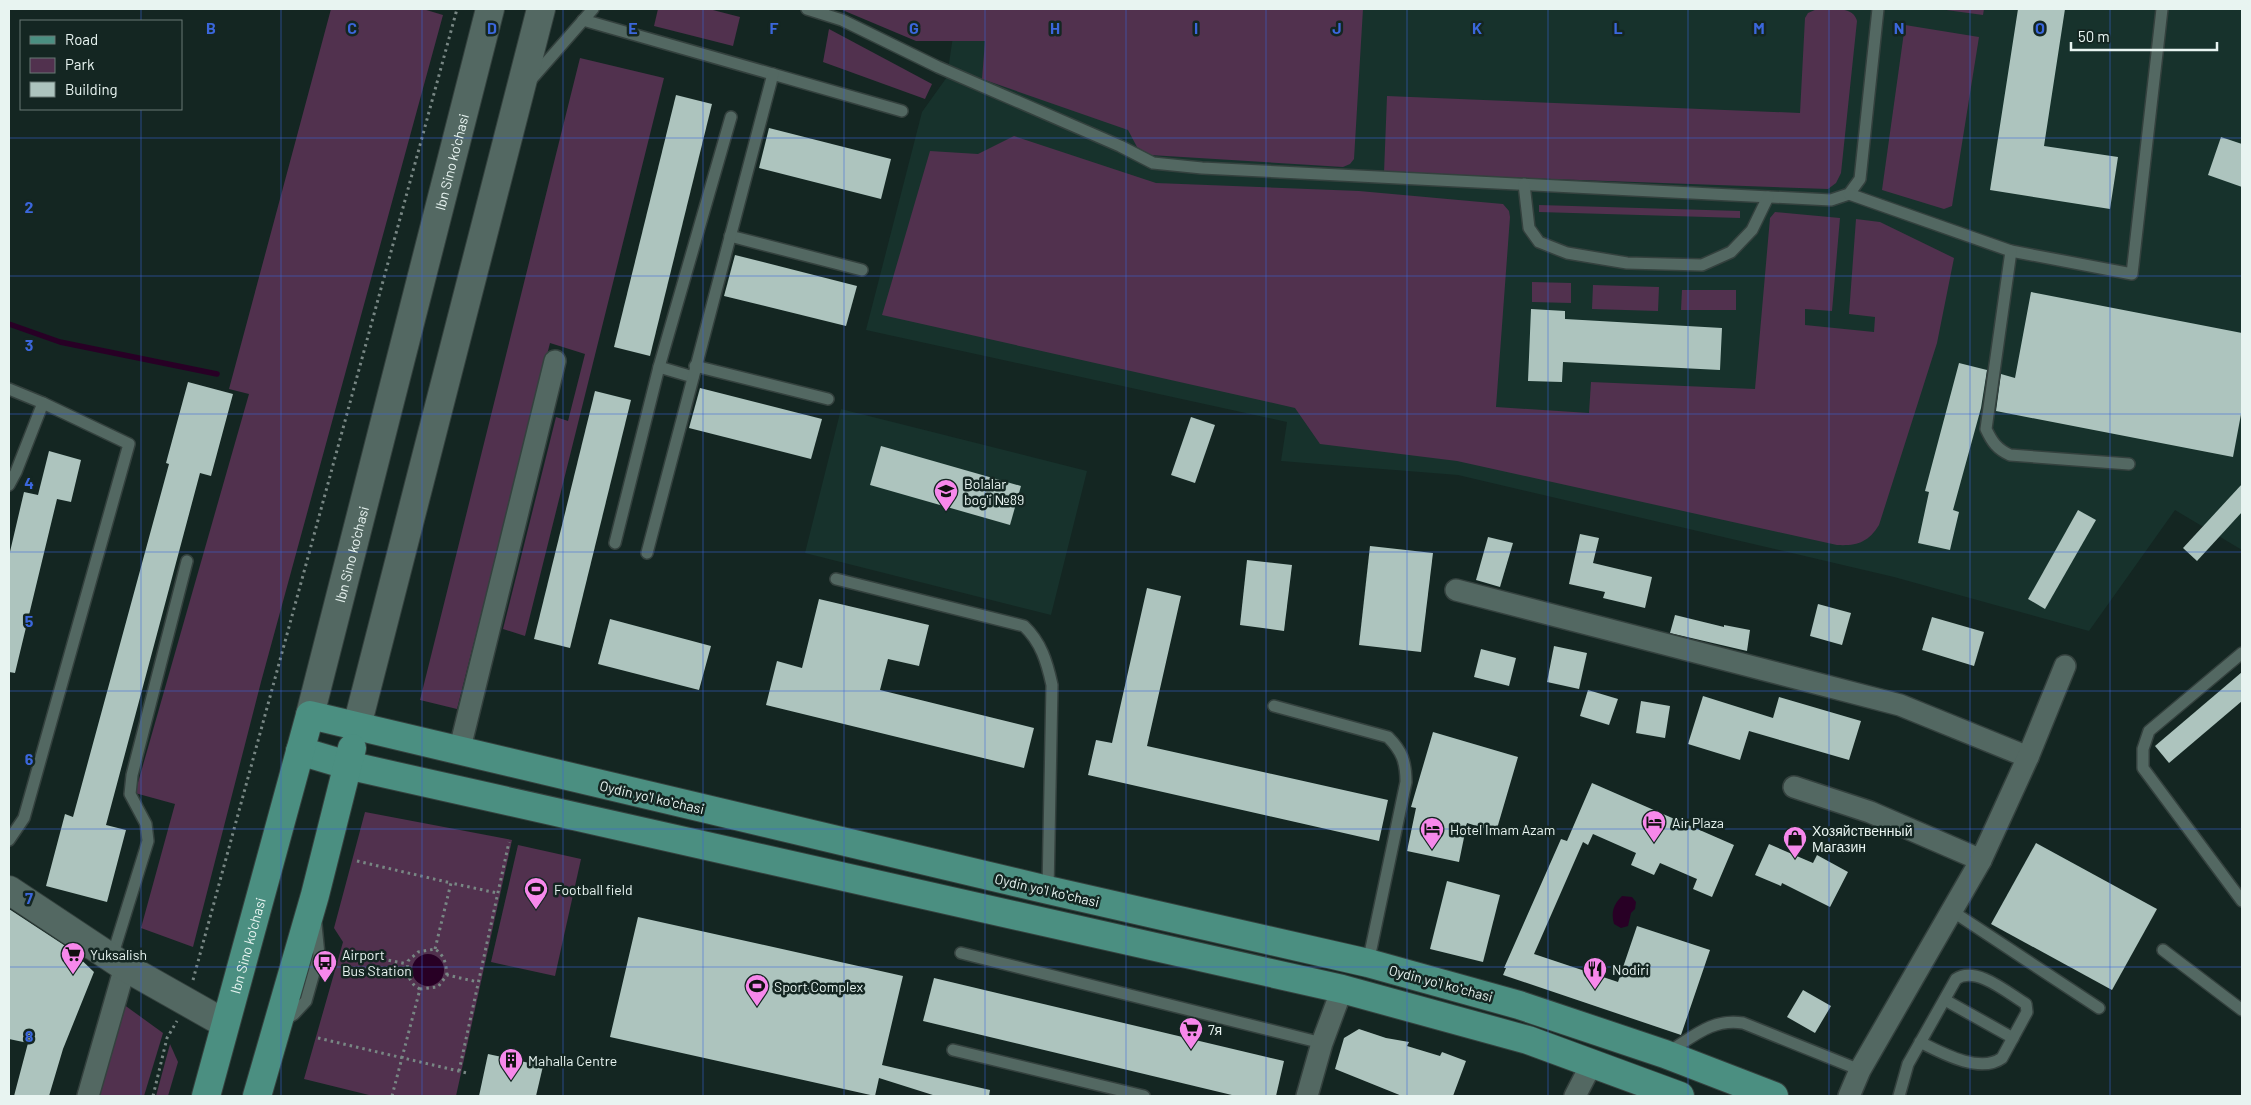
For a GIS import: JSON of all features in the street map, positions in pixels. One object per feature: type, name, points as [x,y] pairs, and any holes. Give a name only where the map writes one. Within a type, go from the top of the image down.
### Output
[{"type":"main road","name":"Ibn Sino ko'chasi","points":[[206,1096],[224,1023],[310,715],[490,9]]},
{"type":"main road","points":[[257,1096],[280,1023],[315,895],[541,9]]},
{"type":"main road","name":"Oydin yoʻl koʻchasi","points":[[310,715],[459,752],[1368,963],[1519,1005],[1665,1054],[1774,1096]]},
{"type":"main road","points":[[300,751],[348,765],[1342,989],[1528,1040],[1680,1096]]},
{"type":"main road","points":[[9,890],[118,963],[224,1023]]},
{"type":"street","points":[[459,752],[555,361]]},
{"type":"street","points":[[1456,590],[1900,706],[2028,757]]},
{"type":"street","points":[[1849,1096],[1860,1070],[1981,860],[2028,757],[2065,666]]},
{"type":"street","points":[[1794,787],[1870,812],[1981,860]]},
{"type":"street","points":[[88,1096],[118,963]]},
{"type":"street","points":[[1306,1096],[1322,1043],[1342,989]]},
{"type":"street","points":[[1575,1096],[1592,1063]]},
{"type":"lane","points":[[520,91],[592,9]]},
{"type":"lane","points":[[807,9],[842,20],[938,67],[1120,146],[1153,163],[1202,168],[1831,200],[1849,194],[1857,184],[1861,173],[1878,9]]},
{"type":"lane","points":[[1849,194],[2010,251],[2132,274],[2162,9]]},
{"type":"lane","points":[[584,20],[902,111]]},
{"type":"lane","points":[[647,553],[774,74]]},
{"type":"lane","points":[[615,543],[660,367],[731,116]]},
{"type":"lane","points":[[1524,184],[1529,228],[1540,242],[1567,253],[1627,263],[1702,265],[1731,252],[1752,230],[1768,197]]},
{"type":"lane","points":[[730,236],[862,270]]},
{"type":"lane","points":[[2010,251],[1986,429],[1991,440],[1998,449],[2010,455],[2129,464]]},
{"type":"lane","points":[[660,367],[828,399]]},
{"type":"lane","points":[[9,389],[43,403],[128,444],[24,818],[9,840]]},
{"type":"lane","points":[[9,485],[43,403]]},
{"type":"lane","points":[[118,963],[148,841],[146,824],[130,794],[132,775],[187,562]]},
{"type":"lane","points":[[836,579],[1024,626],[1034,636],[1047,660],[1052,685],[1048,890]]},
{"type":"lane","points":[[2242,653],[2149,731],[2143,749],[2143,768],[2242,901]]},
{"type":"lane","points":[[1274,706],[1388,737],[1400,749],[1406,765],[1406,782],[1368,963]]},
{"type":"lane","points":[[1952,911],[2099,1008]]},
{"type":"lane","points":[[2163,950],[2242,1010]]},
{"type":"lane","points":[[962,953],[1322,1043]]},
{"type":"lane","points":[[1899,1096],[1908,1064],[1920,1042],[1945,1000],[1956,979],[1972,974],[2026,1004],[2027,1012],[2002,1058],[1996,1063],[1982,1064],[1964,1060],[1920,1042]]},
{"type":"lane","points":[[1945,1000],[2013,1038]]},
{"type":"lane","points":[[1665,1054],[1713,1025],[1728,1021],[1743,1023],[1860,1070]]},
{"type":"lane","points":[[953,1050],[1144,1096]]},
{"type":"path","points":[[153,1096],[167,1038],[187,1002],[457,9]]},
{"type":"path","points":[[460,1071],[509,842]]},
{"type":"path","points":[[357,862],[497,893]]},
{"type":"path","points":[[435,949],[451,883]]},
{"type":"path","points":[[407,964],[418,952],[435,949]]},
{"type":"path","points":[[407,964],[411,981],[420,989],[438,987],[447,975],[445,960],[435,949]]},
{"type":"path","points":[[344,951],[407,964]]},
{"type":"path","points":[[447,975],[478,982]]},
{"type":"path","points":[[392,1096],[420,989]]},
{"type":"path","points":[[318,1038],[468,1072]]},
{"type":"shaded area","points":[[957,9],[2242,9],[2242,550],[2175,510],[2089,631],[1894,577],[1458,475],[1281,461],[1287,422],[866,330],[922,112],[947,77]]},
{"type":"shaded area","name":"Bolalar bog'i №89","points":[[841,409],[1087,471],[1051,615],[805,553]]},
{"type":"shaded area","points":[[1622,896],[1632,897],[1636,902],[1628,926],[1621,928],[1614,924],[1613,916],[1615,906]]},
{"type":"shaded area","points":[[428,954],[434,955],[439,959],[443,964],[443,976],[439,981],[434,985],[428,986],[422,985],[417,981],[413,976],[412,970],[413,964],[417,959],[422,955]]},
{"type":"green space","points":[[331,9],[423,9],[443,15],[261,682],[193,947],[141,928],[175,804],[135,793],[249,394],[229,389]]},
{"type":"green space","points":[[658,9],[709,9],[740,17],[733,46],[654,26]]},
{"type":"green space","points":[[840,9],[1363,9],[1354,159],[1350,164],[1343,167],[1150,155],[1137,147],[1128,130],[982,79],[985,41],[916,41]]},
{"type":"green space","points":[[1817,9],[1846,10],[1855,16],[1857,21],[1841,173],[1836,183],[1828,189],[1384,173],[1387,96],[1800,113],[1805,18],[1808,13]]},
{"type":"green space","points":[[1939,9],[1984,9],[1983,15]]},
{"type":"green space","points":[[1905,25],[1979,37],[1952,206],[1944,209],[1882,190]]},
{"type":"green space","points":[[829,29],[932,84],[925,99],[823,62]]},
{"type":"green space","points":[[580,58],[664,78],[525,636],[503,629],[556,417],[568,421],[585,354],[550,343],[457,709],[420,700]]},
{"type":"green space","points":[[1014,136],[1156,183],[1359,191],[1503,204],[1509,211],[1510,217],[1496,407],[1589,413],[1591,382],[1755,389],[1770,218],[1775,212],[1840,218],[1832,311],[1805,309],[1805,325],[1874,332],[1875,317],[1849,314],[1856,219],[1880,222],[1954,258],[1937,343],[1879,525],[1866,540],[1856,544],[1837,545],[1457,461],[1320,444],[1295,408],[882,315],[930,151],[978,154]]},
{"type":"green space","points":[[1539,205],[1740,211],[1740,218],[1539,212]]},
{"type":"green space","points":[[1532,282],[1571,283],[1571,303],[1532,302]]},
{"type":"green space","points":[[1593,285],[1659,287],[1658,311],[1592,309]]},
{"type":"green space","points":[[1682,290],[1736,290],[1736,310],[1681,310]]},
{"type":"green space","points":[[365,812],[512,840],[456,1096],[373,1096],[304,1079],[343,942],[334,928]]},
{"type":"green space","name":"Football field","points":[[518,845],[581,859],[555,976],[491,962]]},
{"type":"green space","points":[[123,1004],[163,1033],[144,1096],[95,1096]]},
{"type":"green space","points":[[170,1044],[178,1062],[168,1096],[156,1096]]},
{"type":"building","points":[[2018,9],[2065,9],[2044,146],[2118,157],[2110,209],[1990,190]]},
{"type":"building","points":[[676,95],[712,104],[650,356],[614,347]]},
{"type":"building","points":[[769,128],[891,159],[881,199],[759,168]]},
{"type":"building","points":[[2221,137],[2242,144],[2242,187],[2208,175]]},
{"type":"building","points":[[735,255],[857,286],[846,326],[724,296]]},
{"type":"building","points":[[2031,292],[2242,333],[2242,409],[2233,457],[1996,411],[2001,374],[2015,378]]},
{"type":"building","points":[[1531,309],[1565,311],[1565,319],[1722,328],[1720,370],[1563,362],[1562,382],[1528,381]]},
{"type":"building","points":[[1959,363],[1987,370],[1981,408],[1953,510],[1959,512],[1950,550],[1918,543],[1929,492],[1925,491]]},
{"type":"building","points":[[188,382],[233,394],[211,476],[200,473],[106,825],[126,830],[107,902],[46,886],[65,814],[73,817],[169,464],[166,463]]},
{"type":"building","points":[[700,388],[822,419],[811,459],[689,428]]},
{"type":"building","points":[[595,391],[631,400],[570,648],[534,639]]},
{"type":"building","points":[[1191,417],[1215,425],[1195,483],[1171,475]]},
{"type":"building","points":[[881,446],[1021,486],[1010,525],[870,485]]},
{"type":"building","points":[[49,451],[81,460],[71,502],[57,499],[15,673],[9,672],[9,556],[24,492],[38,495]]},
{"type":"building","points":[[2242,484],[2242,512],[2197,561],[2183,548]]},
{"type":"building","points":[[2078,510],[2096,520],[2045,609],[2028,599]]},
{"type":"building","points":[[1580,534],[1599,538],[1593,563],[1652,577],[1645,608],[1603,598],[1605,592],[1569,584]]},
{"type":"building","points":[[1488,537],[1513,543],[1500,587],[1476,580]]},
{"type":"building","points":[[1370,546],[1433,553],[1421,652],[1359,645]]},
{"type":"building","points":[[1247,560],[1292,565],[1284,631],[1240,625]]},
{"type":"building","points":[[1147,588],[1181,596],[1147,746],[1388,800],[1379,841],[1088,775],[1096,740],[1112,743]]},
{"type":"building","points":[[819,599],[929,625],[919,666],[888,659],[880,690],[1034,728],[1024,768],[766,705],[777,661],[802,668]]},
{"type":"building","points":[[1818,604],[1851,613],[1842,645],[1810,636]]},
{"type":"building","points":[[1675,615],[1724,627],[1724,625],[1750,630],[1747,651],[1670,633]]},
{"type":"building","points":[[1932,617],[1984,632],[1974,666],[1922,650]]},
{"type":"building","points":[[610,619],[711,646],[699,690],[598,664]]},
{"type":"building","points":[[1554,646],[1587,653],[1579,689],[1547,682]]},
{"type":"building","points":[[1481,649],[1516,658],[1509,686],[1474,677]]},
{"type":"building","points":[[2242,672],[2242,701],[2169,763],[2155,746]]},
{"type":"building","points":[[1588,690],[1618,699],[1609,725],[1580,716]]},
{"type":"building","points":[[1703,696],[1773,718],[1779,697],[1861,721],[1849,760],[1749,731],[1740,760],[1688,744]]},
{"type":"building","points":[[1641,701],[1670,706],[1665,738],[1636,733]]},
{"type":"building","points":[[1433,732],[1518,757],[1496,832],[1467,823],[1459,862],[1407,851],[1416,808],[1411,807]]},
{"type":"building","points":[[1592,783],[1734,845],[1712,897],[1693,889],[1697,879],[1660,863],[1654,875],[1631,865],[1636,853],[1593,834],[1588,845],[1583,842],[1534,954],[1618,982],[1637,926],[1710,950],[1681,1035],[1503,975],[1506,968],[1504,968],[1561,839],[1567,841]]},
{"type":"building","points":[[2036,843],[2157,909],[2112,990],[1991,924]]},
{"type":"building","points":[[1769,844],[1813,863],[1817,855],[1848,872],[1830,907],[1782,883],[1781,886],[1755,875]]},
{"type":"building","points":[[1447,881],[1500,895],[1483,962],[1430,949]]},
{"type":"building","points":[[9,909],[70,949],[94,972],[63,1049],[49,1096],[14,1096],[28,1043],[9,1039]]},
{"type":"building","name":"Sport Complex","points":[[638,917],[903,976],[882,1065],[990,1090],[989,1096],[936,1096],[879,1078],[875,1096],[610,1037]]},
{"type":"building","points":[[934,978],[1284,1061],[1276,1096],[1236,1096],[923,1021]]},
{"type":"building","points":[[1803,990],[1831,1006],[1815,1033],[1787,1017]]},
{"type":"building","points":[[1359,1029],[1386,1038],[1409,1042],[1407,1046],[1440,1056],[1442,1052],[1466,1061],[1453,1096],[1402,1096],[1335,1069],[1344,1038]]},
{"type":"building","name":"Mahalla Centre","points":[[488,1054],[543,1066],[536,1096],[479,1096]]},
{"type":"waterway","points":[[9,324],[60,342],[217,374]]},
{"type":"place","name":"Bolalar bog'i №89","points":[[946,512]]},
{"type":"place","name":"Air Plaza","points":[[1654,843]]},
{"type":"place","name":"Hotel Imam Azam","points":[[1432,850]]},
{"type":"place","name":"Хозяйственный Магазин","points":[[1795,859]]},
{"type":"place","name":"Football field","points":[[536,910]]},
{"type":"place","name":"Yuksalish","points":[[73,975]]},
{"type":"place","name":"Airport Bus Station","points":[[325,983]]},
{"type":"place","name":"Nodiri","points":[[1595,990]]},
{"type":"place","name":"Sport Complex","points":[[757,1007]]},
{"type":"place","name":"7я","points":[[1191,1050]]},
{"type":"place","name":"Mahalla Centre","points":[[511,1081]]}]
